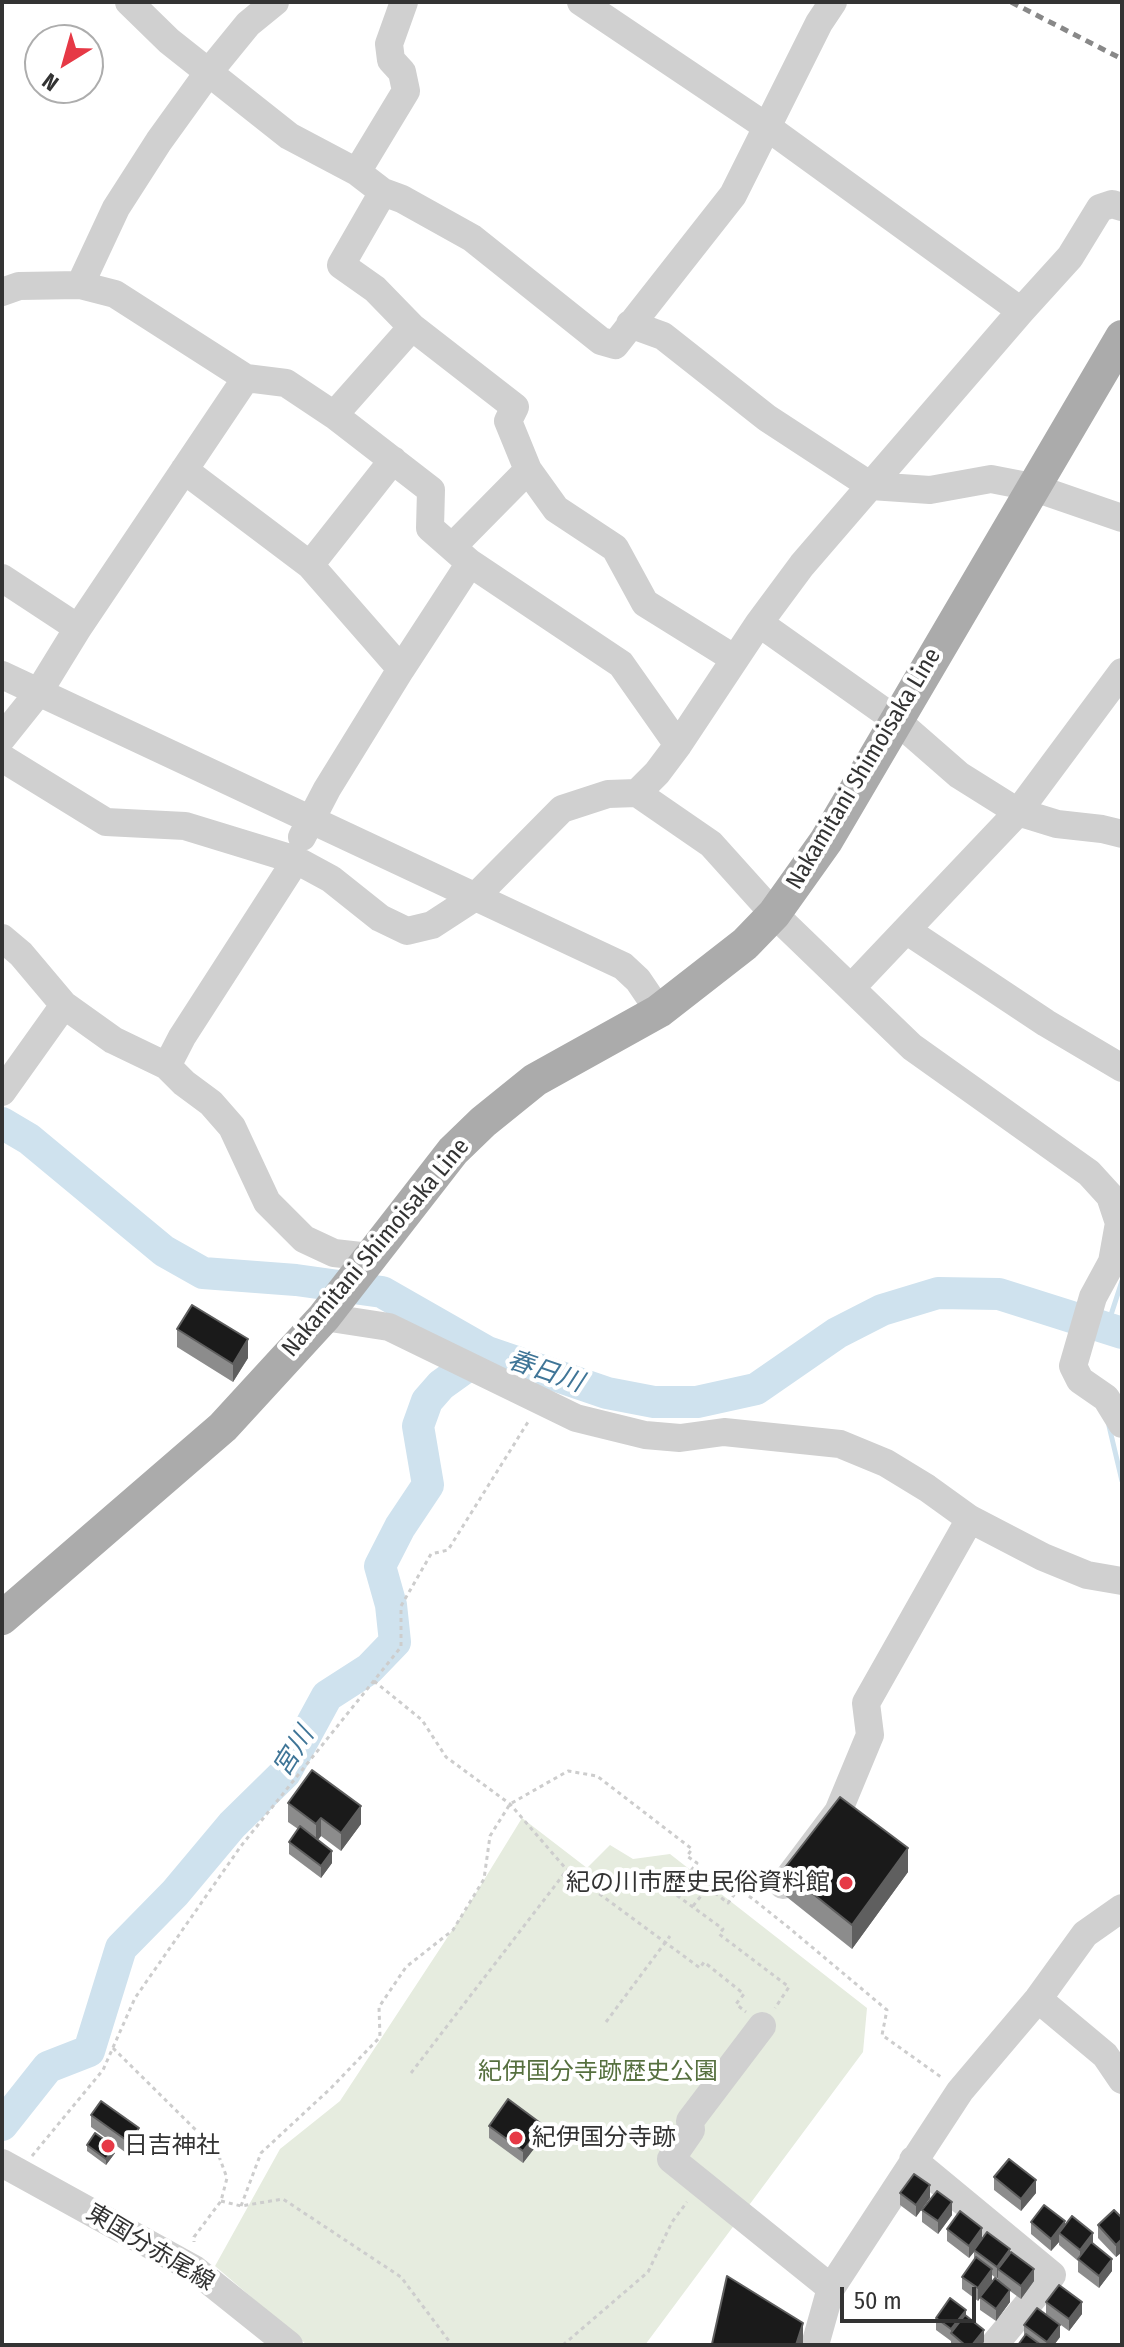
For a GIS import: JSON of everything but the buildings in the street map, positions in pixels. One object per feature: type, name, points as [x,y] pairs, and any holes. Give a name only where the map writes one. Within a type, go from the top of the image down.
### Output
[{"type":"main road","name":"Nakamitani Shimoisaka Line","points":[[2,1618],[223,1427],[328,1311],[453,1151],[483,1122],[535,1080],[659,1011],[745,944],[774,914],[826,841],[1122,337]]},
{"type":"street","points":[[129,2],[169,41],[289,136],[357,172],[383,192],[402,199],[472,238],[601,341],[615,345],[733,195],[819,23],[833,2]]},
{"type":"street","points":[[80,285],[116,208],[159,141],[248,24],[275,2]]},
{"type":"street","points":[[357,172],[406,91],[402,72],[391,60],[389,44],[404,2]]},
{"type":"street","points":[[581,2],[767,127],[1021,311]]},
{"type":"street","points":[[383,192],[341,265],[375,289],[412,327],[515,407],[508,421],[528,470],[556,509],[615,548],[645,603],[735,659]]},
{"type":"street","points":[[637,793],[678,745],[759,623],[802,565],[1070,257],[1100,208],[1112,204],[1122,207]]},
{"type":"street","points":[[2,292],[19,286],[80,285],[115,294],[246,378],[286,383],[334,415],[431,490],[430,528],[461,555],[621,664],[678,745]]},
{"type":"street","points":[[630,324],[663,336],[767,418],[871,486],[930,490],[991,479],[1032,487],[1122,518]]},
{"type":"street","points":[[334,415],[412,327]]},
{"type":"street","points":[[2,738],[38,693],[78,628],[246,378]]},
{"type":"street","points":[[310,565],[393,460]]},
{"type":"street","points":[[184,470],[310,565],[401,669]]},
{"type":"street","points":[[167,1066],[293,859],[327,789],[401,669],[461,555],[528,470]]},
{"type":"street","points":[[2,578],[78,628]]},
{"type":"street","points":[[759,623],[896,720],[959,775],[1018,812],[1057,824],[1122,834]]},
{"type":"street","points":[[851,988],[1018,812],[1122,672]]},
{"type":"street","points":[[2,675],[623,966],[638,980],[659,1011]]},
{"type":"street","points":[[2,758],[106,822],[185,826],[293,859],[331,879],[380,918],[407,931],[432,925],[475,897],[562,809],[608,794],[637,793],[711,844],[774,914],[912,1047],[1089,1173],[1110,1196],[1119,1223],[1112,1262],[1093,1297],[1073,1366],[1080,1380],[1106,1398],[1122,1424]]},
{"type":"street","points":[[906,930],[1046,1023],[1122,1068]]},
{"type":"street","points":[[2,938],[21,954],[64,1005],[113,1040],[167,1066],[211,1103],[232,1127],[267,1202],[304,1239],[334,1253],[368,1259]]},
{"type":"street","points":[[2,1092],[64,1005]]},
{"type":"street","points":[[328,1311],[389,1327],[576,1418],[645,1435],[680,1438],[724,1432],[840,1444],[886,1463],[970,1519],[1043,1557],[1087,1575],[1122,1581]]},
{"type":"street","points":[[783,1885],[838,1812],[870,1735],[866,1703],[970,1519]]},
{"type":"street","points":[[815,2345],[831,2288],[960,2091],[1038,1999],[1085,1934],[1122,1908]]},
{"type":"street","points":[[1038,1999],[1105,2055],[1122,2080]]},
{"type":"street","points":[[762,2026],[690,2121],[691,2130],[671,2159],[831,2288]]},
{"type":"street","points":[[913,2160],[1052,2275],[994,2345]]},
{"type":"street","name":"東国分赤尾線","points":[[8,2169],[194,2269],[289,2345]]},
{"type":"path","points":[[8,2169],[103,2070],[135,1998],[241,1846],[401,1647],[401,1606],[431,1554],[448,1550],[524,1433],[538,1400]]},
{"type":"path","points":[[374,1681],[422,1720],[446,1757],[510,1804],[567,1870],[700,1968],[704,1962],[744,1994],[736,2004],[762,2026],[789,1987],[719,1934],[723,1929],[664,1886]]},
{"type":"path","points":[[241,2206],[261,2153],[380,2037],[379,2007],[406,1967],[453,1930],[484,1879],[490,1836],[510,1804],[568,1771],[597,1776],[692,1849],[687,1856],[697,1863],[689,1873],[728,1903],[739,1888],[788,1927],[887,2010],[882,2035],[960,2091]]},
{"type":"path","points":[[411,2073],[567,1870]]},
{"type":"path","points":[[693,1907],[708,1887]]},
{"type":"path","points":[[606,2022],[670,1936]]},
{"type":"path","points":[[113,2048],[217,2151],[227,2178],[221,2201],[194,2237],[194,2269]]},
{"type":"path","points":[[563,2345],[648,2272],[672,2222],[701,2183]]},
{"type":"path","points":[[221,2201],[241,2206],[283,2199],[401,2277],[452,2345]]},
{"type":"green space","name":"紀伊国分寺跡歴史公園","points":[[522,1818],[587,1868],[610,1845],[633,1859],[670,1854],[867,2008],[863,2052],[645,2345],[307,2345],[215,2266],[280,2149],[340,2101]]},
{"type":"waterway","name":"春日川","points":[[2,1123],[29,1139],[164,1251],[203,1273],[296,1280],[382,1292],[487,1352],[607,1393],[654,1402],[697,1402],[756,1389],[837,1333],[882,1310],[938,1293],[999,1294],[1122,1333]]},
{"type":"waterway","points":[[1107,1327],[1122,1281]]},
{"type":"waterway","name":"宮川","points":[[2,2125],[48,2067],[89,2051],[121,1948],[175,1893],[232,1825],[285,1773],[327,1696],[369,1669],[395,1642],[391,1605],[380,1566],[400,1527],[428,1485],[418,1426],[427,1401],[441,1385],[487,1352]]},
{"type":"waterway","points":[[1109,1426],[1122,1481]]},
{"type":"railway","points":[[1011,2],[1122,59]]},
{"type":"place","name":"紀の川市歴史民俗資料館","points":[[846,1883]]},
{"type":"place","name":"紀伊国分寺跡","points":[[516,2138]]},
{"type":"place","name":"日吉神社","points":[[108,2146]]}]
